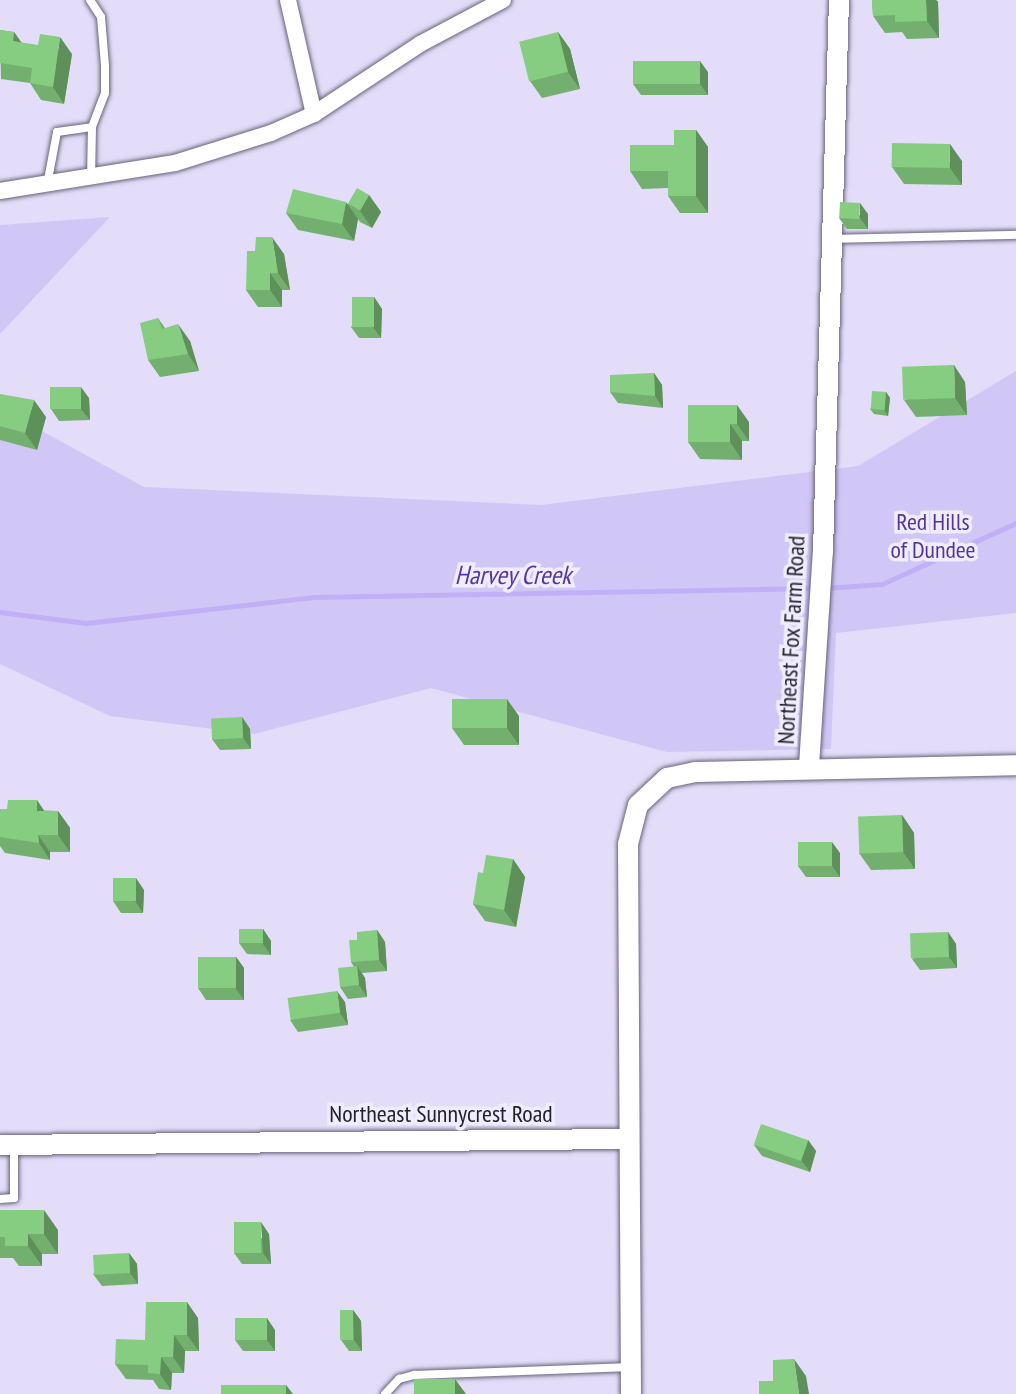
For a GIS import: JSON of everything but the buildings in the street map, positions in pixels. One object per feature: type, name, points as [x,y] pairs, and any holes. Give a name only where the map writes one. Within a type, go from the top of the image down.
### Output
[{"type":"street","points":[[288,0],[314,114]]},
{"type":"street","points":[[0,191],[91,180],[226,149],[314,114],[420,44],[503,0]]},
{"type":"street","name":"Northeast Fox Farm Road","points":[[627,1139],[628,844],[638,805],[667,778],[695,772],[809,766],[823,552],[839,0]]},
{"type":"street","points":[[809,766],[1016,765]]},
{"type":"street","points":[[627,1139],[631,1394]]},
{"type":"street","name":"Northeast Sunnycrest Road","points":[[7,1145],[627,1139]]},
{"type":"lane","points":[[90,0],[101,17],[105,66],[105,93],[92,127],[91,180]]},
{"type":"lane","points":[[47,186],[57,132],[92,127]]},
{"type":"lane","points":[[832,239],[1016,235]]},
{"type":"lane","points":[[0,1199],[14,1198],[7,1145]]},
{"type":"lane","points":[[385,1394],[399,1379],[414,1375],[632,1367]]},
{"type":"green space","points":[[110,217],[0,334],[0,225]]},
{"type":"green space","name":"Red Hills of Dundee","points":[[1016,371],[1016,613],[836,633],[831,749],[667,752],[431,688],[254,734],[110,716],[0,664],[0,408],[144,487],[541,505],[858,466]]},
{"type":"waterway","name":"Harvey Creek","points":[[826,588],[882,584],[1016,523]]},
{"type":"waterway","name":"Harvey Creek","points":[[0,612],[86,623],[314,597],[816,588]]}]
